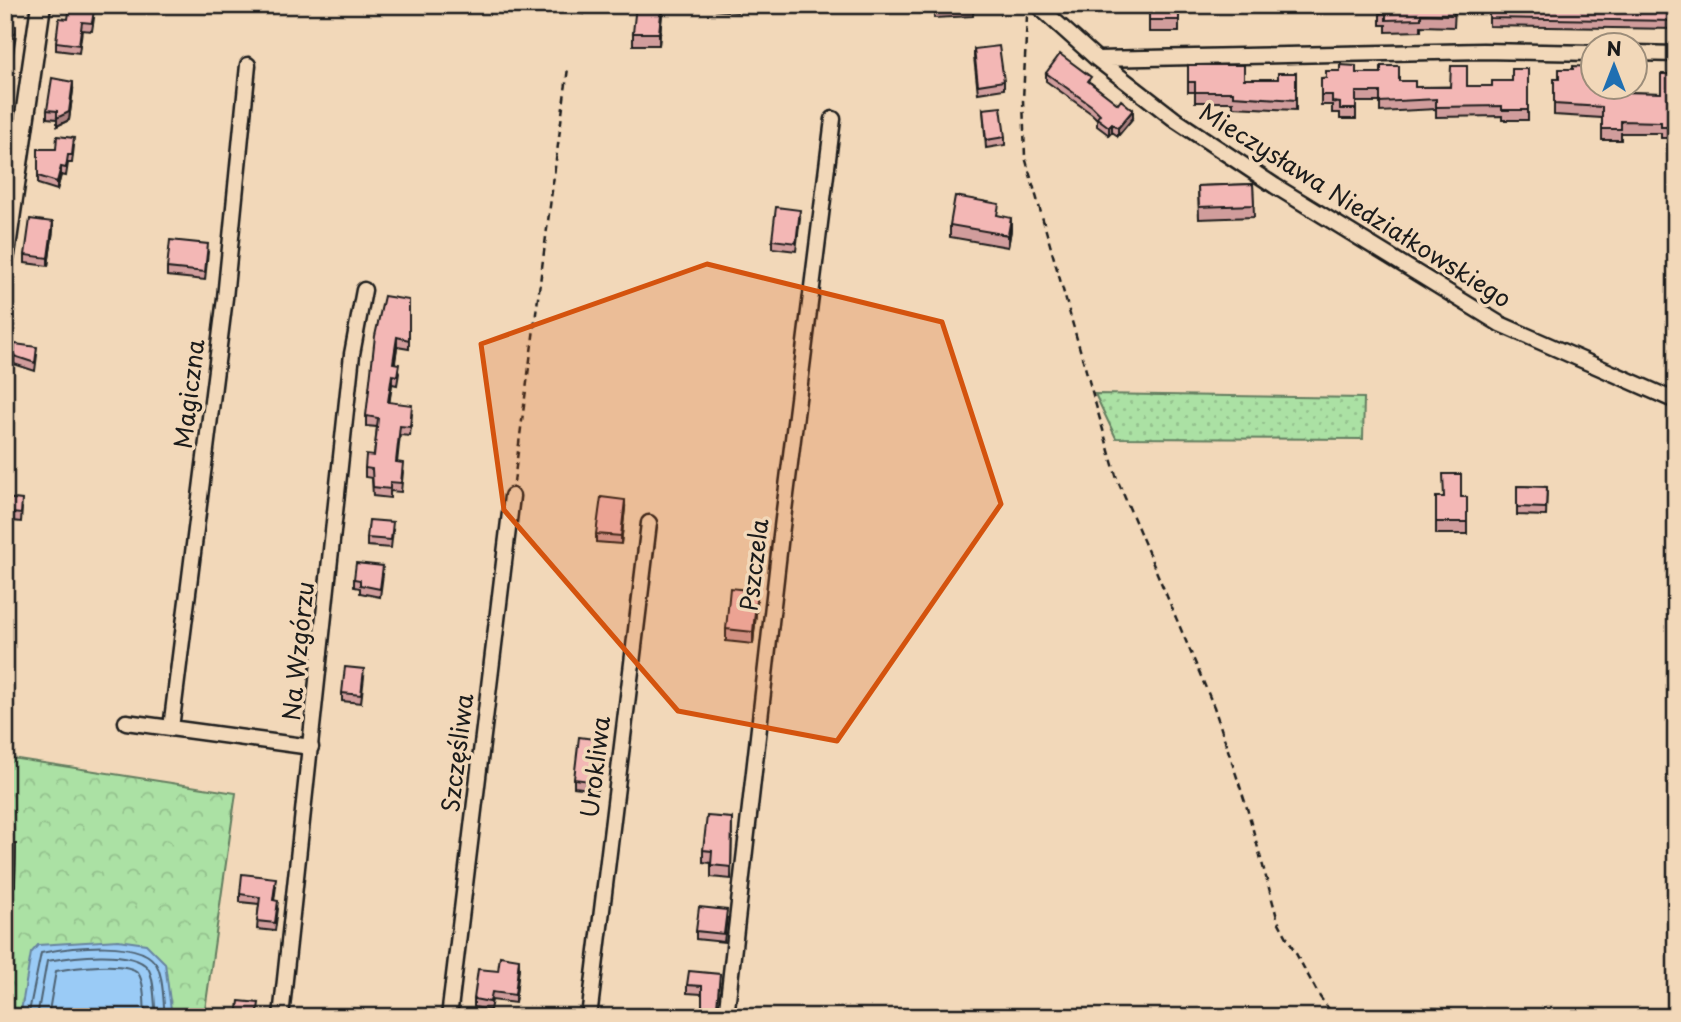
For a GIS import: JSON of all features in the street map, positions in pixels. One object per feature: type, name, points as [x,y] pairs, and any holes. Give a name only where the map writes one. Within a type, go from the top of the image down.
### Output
[{"type":"street","points":[[5,254],[41,5]]},
{"type":"street","name":"Mieczysława Niedziałkowskiego","points":[[1037,5],[1097,58],[1177,121],[1264,179],[1500,324],[1676,401]]},
{"type":"street","points":[[1097,58],[1483,51],[1580,52]]},
{"type":"street","points":[[1650,53],[1676,54]]},
{"type":"street","name":"Magiczna","points":[[171,728],[223,312],[247,65]]},
{"type":"street","name":"Pszczela","points":[[726,1017],[781,535],[833,119]]},
{"type":"street","name":"Na Wzgórzu","points":[[281,1017],[352,354],[364,290]]},
{"type":"street","name":"Szczęśliwa","points":[[449,1017],[512,496]]},
{"type":"street","name":"Urokliwa","points":[[589,1017],[649,523]]},
{"type":"street","points":[[126,722],[311,747]]},
{"type":"path","points":[[1028,5],[1023,100],[1025,157],[1089,388],[1117,479],[1213,707],[1247,808],[1278,921],[1320,997],[1335,1017]]},
{"type":"path","points":[[512,496],[568,68]]},
{"type":"highlighted area","points":[[707,264],[942,322],[1001,504],[837,741],[678,711],[504,510],[481,344]]},
{"type":"green space","points":[[1095,394],[1364,398],[1363,439],[1116,438]]},
{"type":"green space","points":[[5,757],[236,793],[204,1017],[5,1017]]},
{"type":"water","points":[[118,940],[146,944],[165,963],[172,1017],[20,1017],[31,953],[38,945]]},
{"type":"building","points":[[636,5],[662,5],[659,33],[633,33]]},
{"type":"building","points":[[934,5],[973,5],[973,8],[934,10]]},
{"type":"building","points":[[1149,5],[1179,5],[1179,20],[1149,20]]},
{"type":"building","points":[[1380,5],[1454,5],[1454,15],[1421,14],[1421,19],[1386,20],[1386,13],[1380,13]]},
{"type":"building","points":[[1489,5],[1676,5],[1676,21],[1489,18]]},
{"type":"building","points":[[70,6],[94,10],[92,23],[82,22],[79,45],[56,42],[59,18],[68,19]]},
{"type":"building","points":[[5,24],[16,26],[6,91],[5,91]]},
{"type":"building","points":[[999,46],[1004,81],[978,85],[974,49]]},
{"type":"building","points":[[1060,54],[1091,77],[1088,81],[1118,104],[1121,100],[1133,110],[1118,128],[1112,124],[1109,127],[1097,118],[1100,114],[1092,106],[1046,73]]},
{"type":"building","points":[[1188,65],[1244,65],[1244,79],[1278,79],[1278,73],[1296,73],[1296,100],[1233,96],[1233,92],[1195,92],[1195,82],[1188,82]]},
{"type":"building","points":[[1340,65],[1356,66],[1356,73],[1381,73],[1381,66],[1399,66],[1399,81],[1415,81],[1415,87],[1450,87],[1451,66],[1467,66],[1467,86],[1492,86],[1492,81],[1512,81],[1512,69],[1528,69],[1528,110],[1502,110],[1502,106],[1436,107],[1436,99],[1380,102],[1380,92],[1356,92],[1356,109],[1340,109],[1340,103],[1332,102],[1332,95],[1321,95],[1321,78],[1326,78],[1326,71],[1340,71]]},
{"type":"building","points":[[1573,66],[1580,66],[1580,102],[1650,102],[1650,93],[1661,93],[1661,74],[1676,74],[1674,127],[1661,127],[1661,122],[1621,121],[1621,129],[1602,129],[1602,107],[1554,104],[1554,79],[1559,79],[1559,69],[1573,69]]},
{"type":"building","points":[[52,78],[73,82],[69,112],[57,118],[57,111],[47,110]]},
{"type":"building","points":[[1001,107],[1005,137],[986,140],[983,109]]},
{"type":"building","points":[[57,136],[74,138],[72,155],[68,155],[66,168],[61,167],[57,182],[38,176],[38,149],[56,149]]},
{"type":"building","points":[[1253,184],[1254,205],[1199,207],[1198,186]]},
{"type":"building","points":[[955,196],[999,204],[997,215],[1011,218],[1008,235],[950,225]]},
{"type":"building","points":[[776,207],[800,210],[796,243],[772,240]]},
{"type":"building","points":[[30,219],[53,222],[48,258],[25,255]]},
{"type":"building","points":[[170,240],[208,244],[205,272],[167,268]]},
{"type":"building","points":[[384,296],[409,300],[409,340],[397,337],[393,363],[399,364],[397,376],[392,375],[388,402],[412,405],[410,427],[400,426],[396,462],[403,463],[401,483],[390,482],[390,489],[373,487],[372,469],[365,468],[366,455],[374,456],[378,418],[366,416],[375,336]]},
{"type":"building","points":[[15,344],[37,347],[35,363],[14,356]]},
{"type":"building","points":[[1443,474],[1461,474],[1461,497],[1467,497],[1467,522],[1436,522],[1436,497],[1444,497]]},
{"type":"building","points":[[1517,486],[1547,487],[1546,508],[1517,507]]},
{"type":"building","points":[[601,497],[625,500],[621,536],[596,534]]},
{"type":"building","points":[[5,498],[22,500],[21,514],[12,513],[5,561]]},
{"type":"building","points":[[369,520],[393,522],[391,540],[367,538]]},
{"type":"building","points":[[356,563],[383,566],[380,589],[360,585],[360,580],[354,579]]},
{"type":"building","points":[[730,588],[757,591],[753,632],[726,629]]},
{"type":"building","points":[[345,667],[364,669],[361,695],[342,693]]},
{"type":"building","points":[[579,737],[602,740],[597,782],[574,779]]},
{"type":"building","points":[[707,816],[732,818],[731,867],[711,865],[712,851],[703,850]]},
{"type":"building","points":[[5,843],[16,844],[15,878],[5,887]]},
{"type":"building","points":[[242,874],[276,878],[273,900],[278,901],[275,923],[257,921],[260,897],[240,894]]},
{"type":"building","points":[[699,907],[727,910],[724,934],[696,931]]},
{"type":"building","points":[[500,956],[519,959],[515,995],[492,992],[490,1002],[474,999],[478,969],[498,971]]},
{"type":"building","points":[[689,971],[720,974],[716,1017],[702,1017],[702,986],[687,985]]},
{"type":"building","points":[[239,1001],[259,1003],[257,1017],[237,1017]]},
{"type":"building","points":[[1432,1008],[1452,1010],[1452,1016],[1457,1017],[1412,1017],[1412,1012],[1432,1014]]}]
